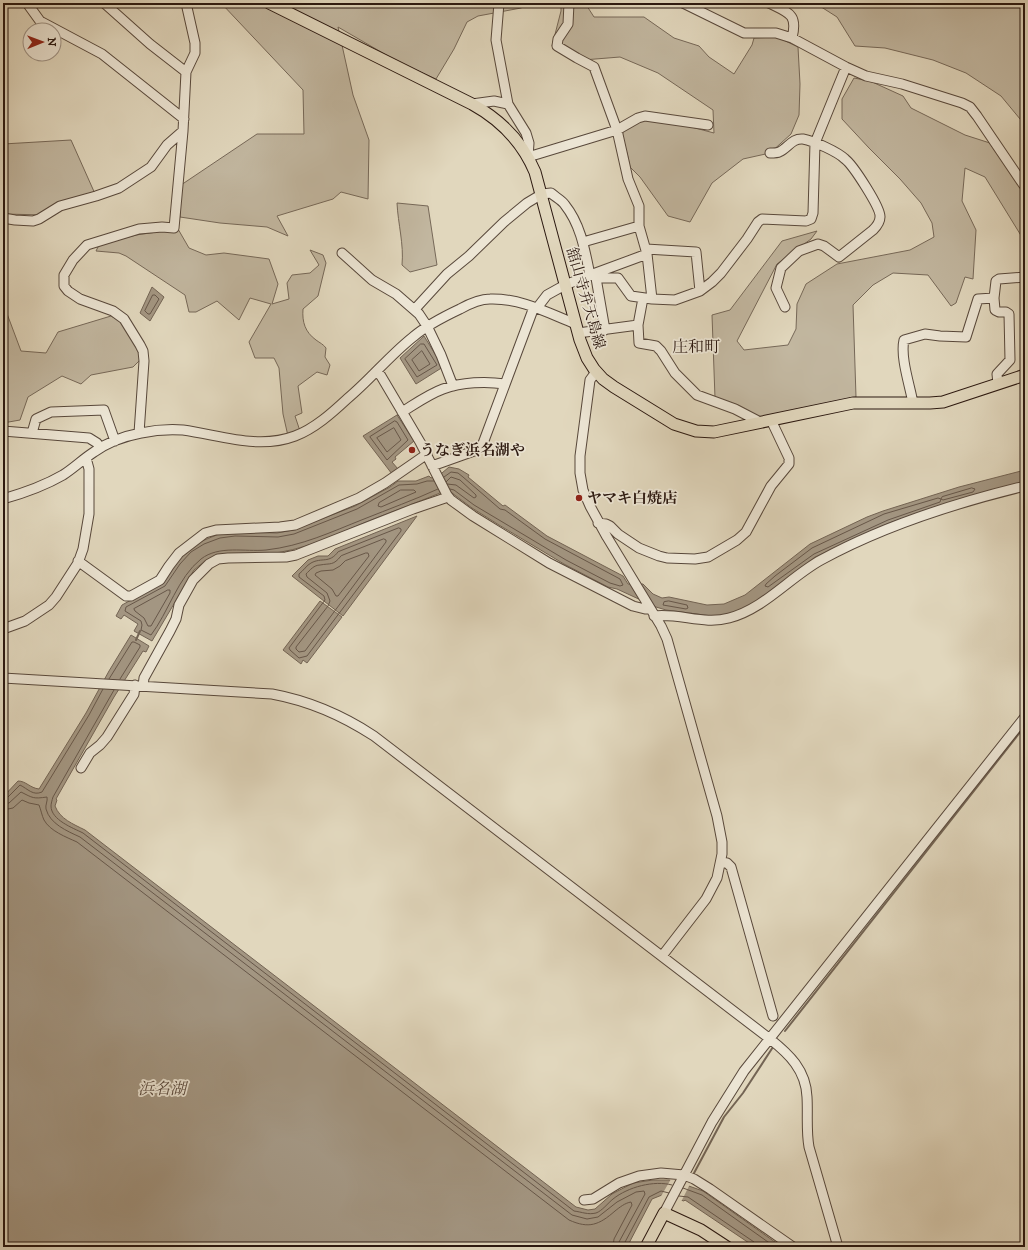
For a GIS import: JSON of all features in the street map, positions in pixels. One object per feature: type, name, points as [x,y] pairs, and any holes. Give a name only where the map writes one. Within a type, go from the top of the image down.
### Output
[{"type":"main road","name":"舘山寺弁天島線","points":[[270,3],[472,104],[491,116],[515,137],[528,157],[535,172],[577,328],[587,358],[596,372],[614,387],[663,418],[685,428],[696,431],[714,432],[853,403],[943,402],[1025,375]]},
{"type":"main road","points":[[646,1247],[664,1213],[701,1230],[727,1247]]},
{"type":"street","points":[[27,3],[40,21],[102,54],[184,120]]},
{"type":"street","points":[[104,3],[150,44],[186,72]]},
{"type":"street","points":[[139,433],[144,361],[143,351],[124,319],[112,311],[80,299],[68,291],[64,286],[64,275],[73,260],[87,245],[139,229],[162,227],[174,228],[184,131],[186,72],[195,52],[195,43],[186,3]]},
{"type":"street","points":[[499,3],[496,40],[508,104],[530,142],[528,157],[618,130],[638,118],[645,116],[708,125]]},
{"type":"street","points":[[569,3],[568,24],[558,39],[557,46],[594,67],[618,130],[628,180],[639,206],[639,226],[647,252],[648,299],[638,325],[639,343],[656,346],[662,352],[674,373],[697,396],[766,421],[789,458],[790,464],[771,486],[746,532],[719,552],[702,558],[663,558],[639,548],[618,534],[610,526],[598,522]]},
{"type":"street","points":[[683,3],[744,33],[776,34],[792,38],[866,76],[902,84],[962,102],[970,107],[977,116],[1025,186]]},
{"type":"street","points":[[769,3],[787,12],[793,18],[795,27],[792,38]]},
{"type":"street","points":[[593,276],[618,278],[631,296],[648,299],[675,300],[700,291],[712,282],[748,239],[758,222],[762,219],[806,221],[811,219],[813,213],[815,143],[846,67]]},
{"type":"street","points":[[472,104],[494,101],[508,104]]},
{"type":"street","points":[[3,218],[33,221],[60,206],[119,188],[151,167],[167,145],[184,131]]},
{"type":"street","points":[[770,153],[780,152],[792,142],[803,139],[835,152],[846,160],[878,207],[880,216],[877,226],[839,257],[824,246],[818,244],[799,250],[781,268],[776,288],[784,307]]},
{"type":"street","points":[[415,309],[447,274],[469,256],[504,222],[527,203],[542,194],[551,193],[564,204],[576,221],[593,276],[605,330]]},
{"type":"street","points":[[583,242],[639,226]]},
{"type":"street","points":[[433,468],[474,451],[482,446],[536,307],[545,297],[566,285],[593,276],[647,252],[696,252],[700,291]]},
{"type":"street","points":[[342,253],[372,280],[396,294],[415,309],[427,326],[443,359],[452,386]]},
{"type":"street","points":[[998,384],[997,374],[1010,360],[1009,314],[995,310],[994,298],[996,281],[999,279],[1025,277]]},
{"type":"street","points":[[913,403],[904,359],[904,340],[925,334],[966,337],[978,299],[994,298]]},
{"type":"street","points":[[3,499],[32,490],[48,483],[63,475],[100,448],[139,433],[157,430],[174,430],[252,441],[276,441],[289,438],[307,430],[326,417],[356,392],[408,341],[427,326],[474,302],[485,299],[512,301],[536,307],[577,328],[605,330],[638,325]]},
{"type":"street","points":[[377,372],[381,376],[427,454],[448,496],[473,516],[549,563],[633,606],[651,609],[666,614],[712,620],[735,616],[756,606],[817,562],[859,541],[900,523],[969,500],[1025,486]]},
{"type":"street","points":[[596,372],[590,380],[580,456],[580,473],[586,498],[598,522],[651,609],[670,646],[715,809],[722,842],[721,862],[718,878],[712,889],[662,956]]},
{"type":"street","points":[[402,412],[440,390],[452,386],[482,382],[505,384]]},
{"type":"street","points":[[32,433],[36,419],[51,412],[104,410],[115,441]]},
{"type":"street","points":[[3,431],[89,438],[97,443],[100,448]]},
{"type":"street","points":[[78,561],[126,596],[131,596],[160,580],[175,557],[183,549],[205,533],[216,530],[295,525],[359,498],[385,484],[427,454]]},
{"type":"street","points":[[3,630],[25,621],[49,605],[56,597],[78,561],[83,549],[89,514],[89,469],[86,458]]},
{"type":"street","points":[[81,768],[90,753],[107,737],[134,694],[136,685],[144,678],[173,624],[179,605],[196,577],[209,564],[218,559],[286,557],[296,555],[448,496]]},
{"type":"street","points":[[3,678],[272,694],[294,698],[315,705],[346,718],[365,730],[392,749],[792,1057],[804,1080],[807,1097],[807,1130],[809,1147],[838,1247]]},
{"type":"street","points":[[664,1213],[722,1104],[744,1071],[1025,717]]},
{"type":"street","points":[[721,862],[727,863],[731,867],[773,1016]]},
{"type":"street","points":[[584,1200],[596,1198],[619,1183],[639,1176],[661,1173],[694,1178],[793,1247]]},
{"type":"shaded area","points":[[221,3],[531,3],[521,8],[478,16],[467,22],[454,49],[436,79],[400,63],[338,27],[353,95],[369,140],[368,199],[341,192],[333,199],[277,216],[288,236],[267,227],[220,223],[180,217],[181,185],[257,134],[304,134],[303,90]]},
{"type":"shaded area","points":[[561,3],[585,3],[594,17],[644,17],[674,38],[699,46],[709,57],[734,74],[752,45],[754,38],[777,37],[798,47],[800,84],[799,115],[791,134],[770,153],[743,159],[712,183],[690,222],[668,216],[640,177],[630,167],[622,137],[624,127],[654,117],[714,133],[713,110],[658,73],[620,57],[583,60],[552,46],[561,11]]},
{"type":"shaded area","points":[[815,3],[1025,3],[1025,125],[1001,96],[966,73],[933,60],[885,48],[855,46],[837,17]]},
{"type":"shaded area","points":[[854,78],[870,81],[903,96],[911,108],[965,135],[993,144],[1025,183],[1025,242],[985,177],[965,168],[962,201],[976,230],[973,279],[965,277],[956,303],[951,306],[928,275],[893,273],[873,285],[853,305],[856,397],[760,417],[715,398],[712,315],[730,310],[782,241],[817,231],[811,239],[777,264],[737,341],[744,350],[788,345],[796,329],[797,304],[806,284],[837,264],[910,250],[934,237],[932,223],[921,203],[842,119],[842,99]]},
{"type":"shaded area","points":[[71,140],[96,196],[46,215],[3,214],[3,144]]},
{"type":"shaded area","points":[[397,203],[428,206],[437,265],[410,272],[402,265],[402,249]]},
{"type":"shaded area","points":[[178,229],[189,248],[206,255],[224,253],[269,259],[278,284],[272,304],[289,299],[287,283],[292,275],[310,273],[319,265],[310,250],[323,255],[326,263],[318,296],[303,309],[303,318],[309,334],[326,348],[325,357],[330,365],[327,375],[317,372],[298,386],[302,413],[295,416],[300,431],[288,436],[283,414],[279,368],[274,358],[255,358],[249,342],[271,304],[250,298],[239,320],[217,301],[196,312],[189,312],[185,295],[126,256],[119,253],[96,251],[99,245],[136,235]]},
{"type":"shaded area","points":[[3,303],[21,351],[46,353],[58,332],[111,316],[131,327],[141,359],[133,367],[91,375],[81,384],[62,376],[28,397],[20,420],[3,423]]},
{"type":"water","points":[[152,287],[164,297],[150,321],[140,313]]},
{"type":"water","points":[[424,336],[443,367],[416,384],[400,358]]},
{"type":"water","points":[[397,415],[414,441],[395,457],[396,459],[392,462],[398,469],[392,474],[363,436]]},
{"type":"water","points":[[449,467],[459,469],[469,475],[468,477],[503,506],[505,505],[547,536],[623,576],[628,584],[643,584],[653,594],[662,598],[669,597],[707,605],[724,604],[745,595],[810,544],[867,517],[959,487],[1025,470],[1025,482],[942,505],[889,523],[815,557],[749,607],[725,616],[712,616],[666,610],[617,589],[608,587],[564,564],[499,525],[452,493],[440,493],[292,550],[266,554],[228,554],[212,558],[194,570],[152,641],[134,631],[138,624],[124,615],[121,619],[116,616],[122,605],[162,583],[176,562],[188,549],[202,541],[219,534],[235,532],[277,533],[293,530],[355,506],[398,481],[416,481],[429,476],[431,478],[442,473]]},
{"type":"water","points":[[417,516],[343,616],[292,576],[308,560],[318,556],[328,556],[335,549]]},
{"type":"water","points":[[320,601],[342,617],[307,663],[303,660],[301,664],[283,650]]},
{"type":"water","name":"浜名湖","points":[[131,635],[149,646],[146,652],[143,651],[114,697],[56,799],[55,806],[57,811],[64,818],[85,830],[576,1207],[588,1210],[595,1209],[612,1194],[633,1183],[653,1180],[669,1180],[703,1191],[782,1247],[755,1247],[685,1200],[662,1195],[652,1199],[627,1247],[3,1247],[3,797],[18,781],[39,789],[86,713]]},
{"type":"pier","points":[[671,1179],[690,1184],[681,1202],[663,1197],[660,1198]]},
{"type":"waterway","points":[[136,640],[140,631]]},
{"type":"waterway","points":[[785,1031],[1025,726]]},
{"type":"waterway","points":[[693,1175],[724,1117],[743,1093],[773,1047]]},
{"type":"place","name":"うなぎ浜名湖や","points":[[412,450]]},
{"type":"place","name":"ヤマキ白焼店","points":[[579,498]]},
{"type":"district","name":"庄和町","points":[[696,346]]}]
